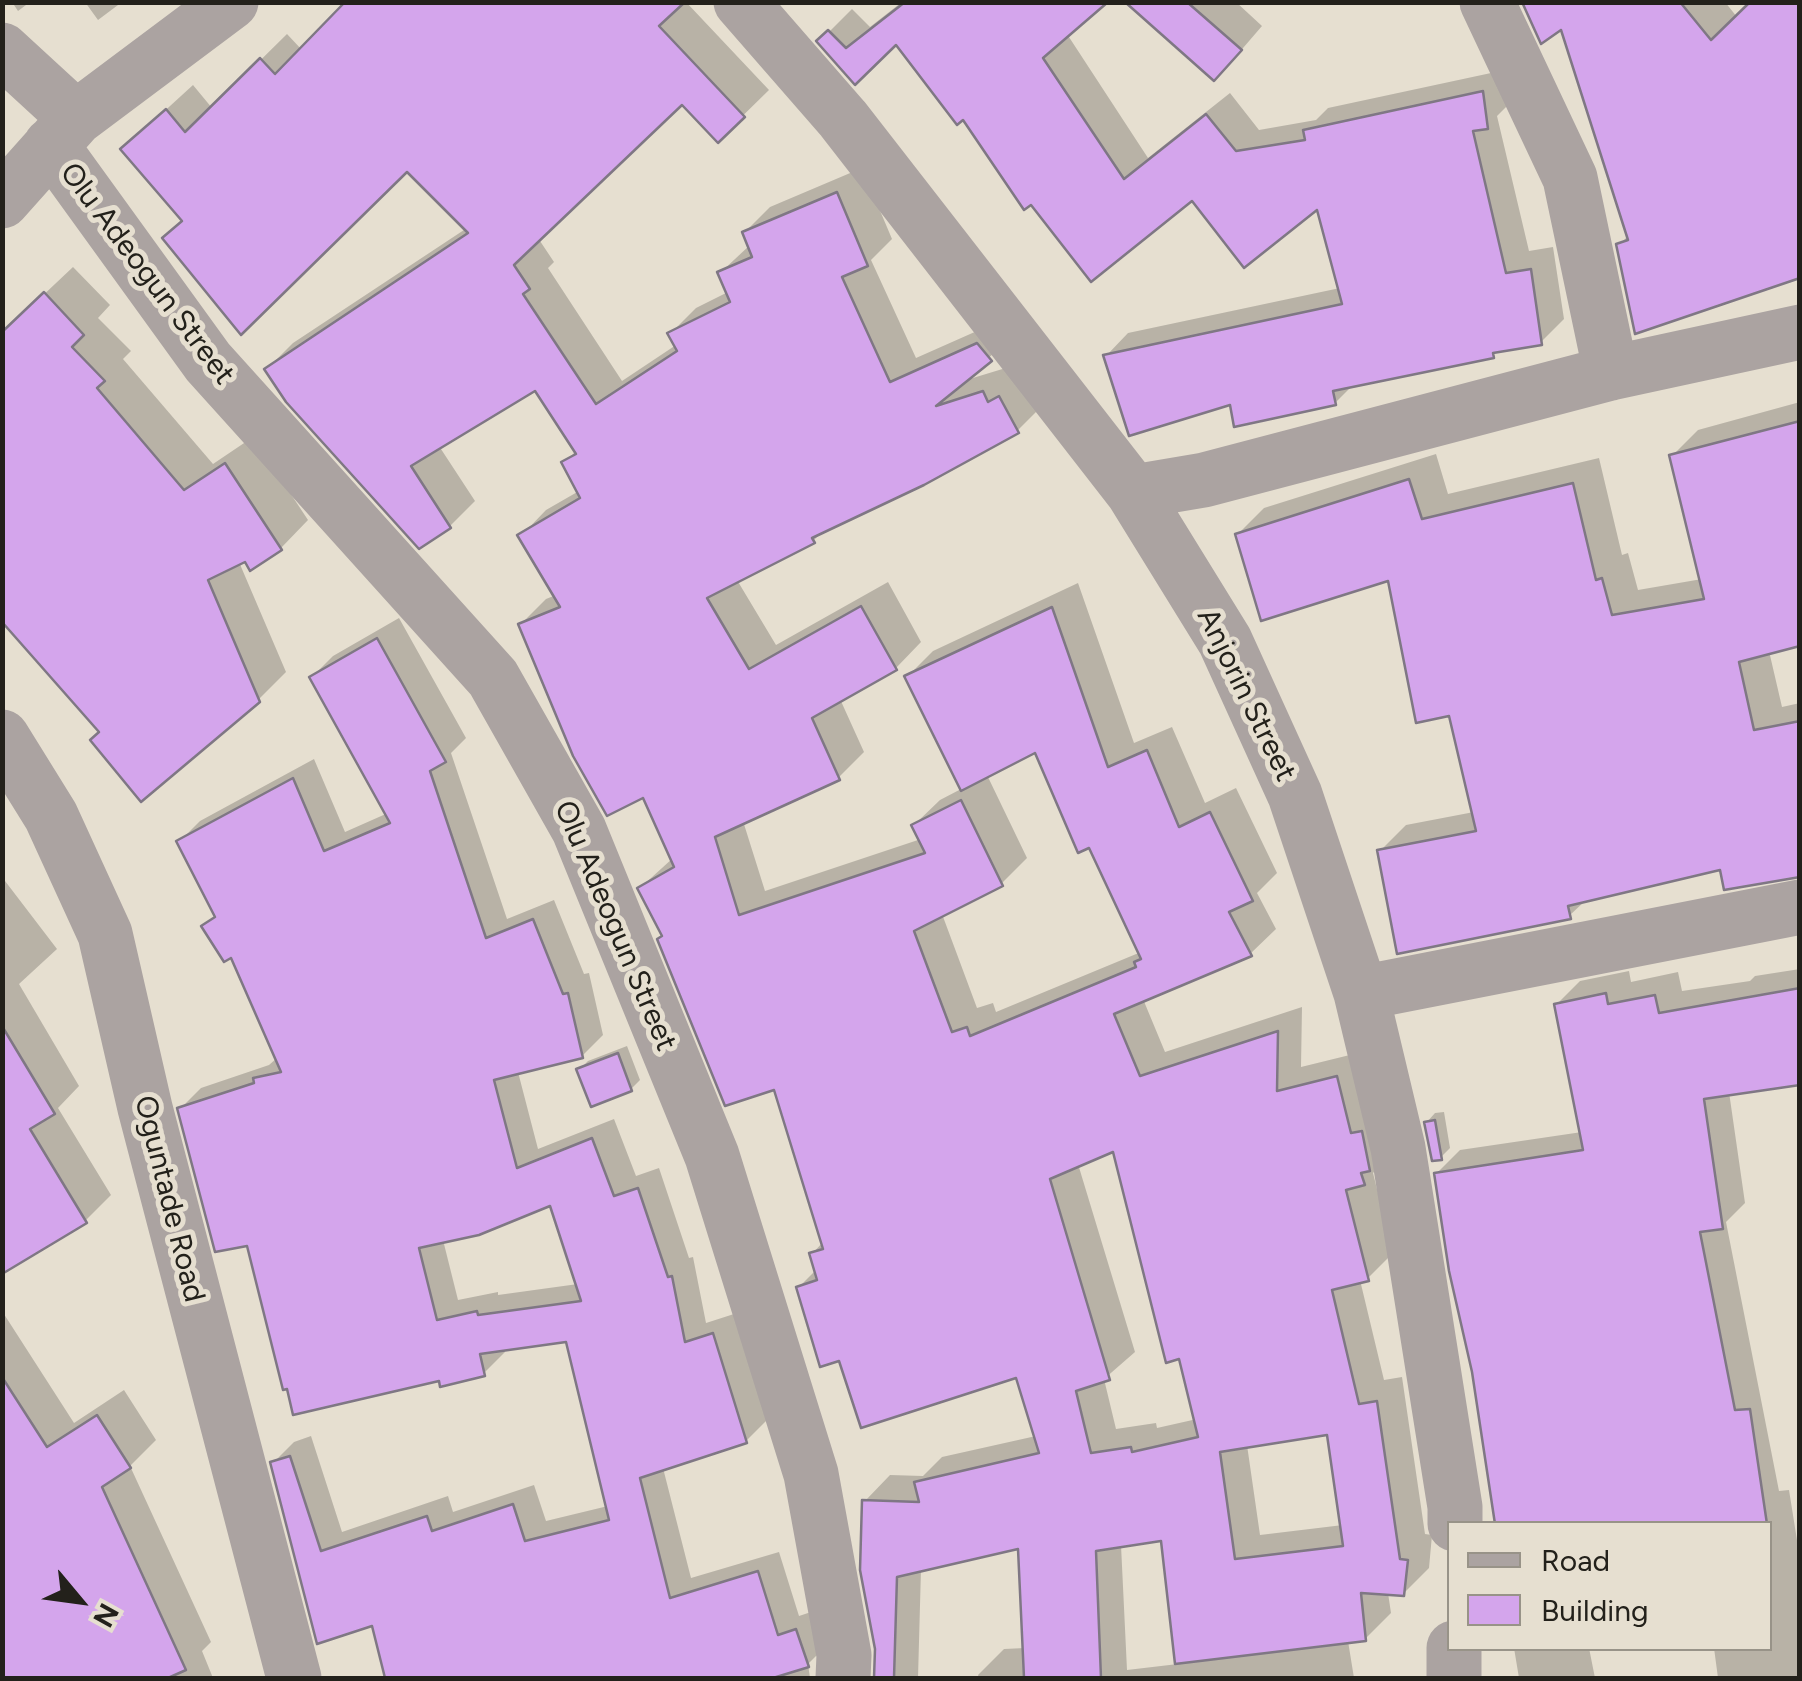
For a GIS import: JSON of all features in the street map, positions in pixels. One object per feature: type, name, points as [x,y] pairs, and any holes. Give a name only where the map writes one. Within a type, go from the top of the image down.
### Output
[{"type":"street","points":[[2,201],[63,132],[230,2]]},
{"type":"street","name":"Anjorin Street","points":[[741,2],[843,120],[1132,492],[1225,641],[1295,796],[1361,993],[1398,1148],[1454,1521]]},
{"type":"street","points":[[1487,2],[1570,178],[1610,373]]},
{"type":"street","name":"Olu Adeogun Street","points":[[2,50],[63,132],[208,362],[493,678],[579,830],[712,1156],[810,1474],[844,1655],[843,1678]]},
{"type":"street","points":[[1132,492],[1204,480],[1610,373],[1800,332]]},
{"type":"street","name":"Oguntade Road","points":[[2,737],[51,816],[105,934],[150,1127],[294,1678]]},
{"type":"street","points":[[1361,993],[1800,908]]},
{"type":"street","points":[[1454,1651],[1454,1678]]},
{"type":"building","points":[[345,2],[685,2],[659,26],[745,117],[718,143],[682,105],[514,265],[530,289],[523,294],[596,404],[677,351],[667,333],[730,302],[717,272],[752,257],[742,232],[837,192],[868,266],[842,277],[890,382],[977,343],[992,361],[936,406],[983,391],[988,402],[999,396],[1019,433],[924,485],[812,538],[815,543],[707,598],[749,669],[861,606],[897,670],[812,718],[840,780],[715,837],[739,915],[925,853],[911,825],[961,800],[1003,886],[914,931],[952,1032],[967,1027],[970,1036],[1136,967],[1134,962],[1141,959],[1089,848],[1078,853],[1035,753],[961,791],[904,676],[1052,607],[1108,767],[1147,750],[1179,827],[1210,812],[1253,901],[1229,912],[1252,956],[1114,1014],[1140,1076],[1278,1031],[1277,1091],[1337,1076],[1351,1133],[1362,1131],[1370,1171],[1361,1173],[1365,1185],[1346,1190],[1369,1281],[1332,1290],[1359,1404],[1377,1401],[1400,1559],[1408,1560],[1404,1596],[1361,1593],[1366,1641],[1175,1664],[1161,1541],[1096,1551],[1101,1678],[1024,1678],[1018,1549],[897,1577],[894,1678],[874,1678],[875,1649],[860,1570],[862,1500],[919,1502],[914,1482],[1039,1453],[1016,1378],[861,1428],[839,1361],[820,1367],[796,1287],[817,1280],[809,1253],[823,1249],[774,1090],[725,1106],[657,939],[662,936],[637,888],[674,867],[643,798],[607,816],[573,756],[518,624],[560,607],[517,535],[580,498],[561,462],[576,454],[535,391],[411,466],[451,528],[419,549],[286,402],[264,369],[468,233],[407,172],[241,335],[162,238],[182,221],[120,149],[166,109],[185,132],[260,58],[275,74]],"holes":[[[1113,1152],[1166,1363],[1179,1359],[1198,1437],[1132,1452],[1131,1447],[1091,1453],[1076,1391],[1110,1380],[1050,1179]],[[1327,1435],[1343,1546],[1235,1559],[1220,1452]]]},
{"type":"building","points":[[905,2],[1108,2],[1043,58],[1124,179],[1206,114],[1236,151],[1305,140],[1303,130],[1483,91],[1488,129],[1473,131],[1506,273],[1531,269],[1542,345],[1333,391],[1336,405],[1234,427],[1230,405],[1129,436],[1103,355],[1342,304],[1317,210],[1244,268],[1192,201],[1091,282],[1031,205],[1024,210],[963,120],[957,125],[896,45],[855,85],[816,41],[828,30],[846,48]]},
{"type":"building","points":[[1125,2],[1187,2],[1242,50],[1214,81]]},
{"type":"building","points":[[1522,2],[1680,2],[1711,40],[1750,2],[1800,2],[1800,278],[1635,334],[1616,244],[1628,240],[1561,30],[1541,44]]},
{"type":"building","points":[[44,292],[84,335],[72,347],[105,381],[97,388],[184,490],[225,463],[282,550],[250,571],[245,562],[208,580],[260,702],[141,802],[90,740],[99,732],[2,622],[2,332]]},
{"type":"building","points":[[1800,421],[1800,646],[1739,662],[1754,730],[1800,721],[1800,877],[1724,890],[1720,870],[1568,906],[1571,919],[1397,954],[1377,850],[1476,831],[1449,716],[1416,723],[1388,581],[1261,621],[1235,534],[1409,479],[1422,519],[1573,483],[1596,580],[1602,578],[1612,615],[1704,599],[1669,455]]},
{"type":"building","points":[[377,638],[446,762],[430,771],[486,938],[533,919],[563,994],[568,993],[583,1058],[494,1080],[517,1168],[592,1138],[614,1196],[638,1188],[668,1277],[672,1276],[685,1342],[713,1333],[747,1443],[640,1478],[670,1598],[758,1571],[778,1635],[796,1629],[809,1667],[773,1678],[385,1678],[372,1626],[317,1644],[270,1462],[290,1456],[321,1551],[427,1516],[432,1531],[513,1504],[525,1541],[609,1520],[566,1342],[480,1354],[485,1376],[440,1387],[439,1381],[293,1415],[287,1389],[283,1390],[247,1246],[215,1252],[177,1108],[254,1083],[253,1078],[281,1072],[231,958],[224,962],[201,926],[215,917],[176,841],[293,778],[324,851],[390,823],[309,677]],"holes":[[[550,1206],[581,1301],[478,1315],[477,1311],[437,1320],[419,1248],[479,1235]]]},
{"type":"building","points":[[1800,988],[1800,1085],[1704,1099],[1723,1229],[1700,1232],[1735,1410],[1750,1409],[1767,1521],[1495,1521],[1472,1372],[1449,1271],[1434,1173],[1583,1150],[1554,1004],[1606,993],[1608,1004],[1655,995],[1659,1013]]},
{"type":"building","points":[[2,1026],[55,1114],[30,1129],[87,1223],[2,1274]]},
{"type":"building","points":[[618,1053],[632,1091],[591,1107],[576,1069]]},
{"type":"building","points":[[1435,1120],[1442,1160],[1432,1161],[1424,1122]]},
{"type":"building","points":[[2,1377],[47,1447],[97,1415],[131,1468],[102,1487],[186,1670],[168,1678],[2,1678]]}]
